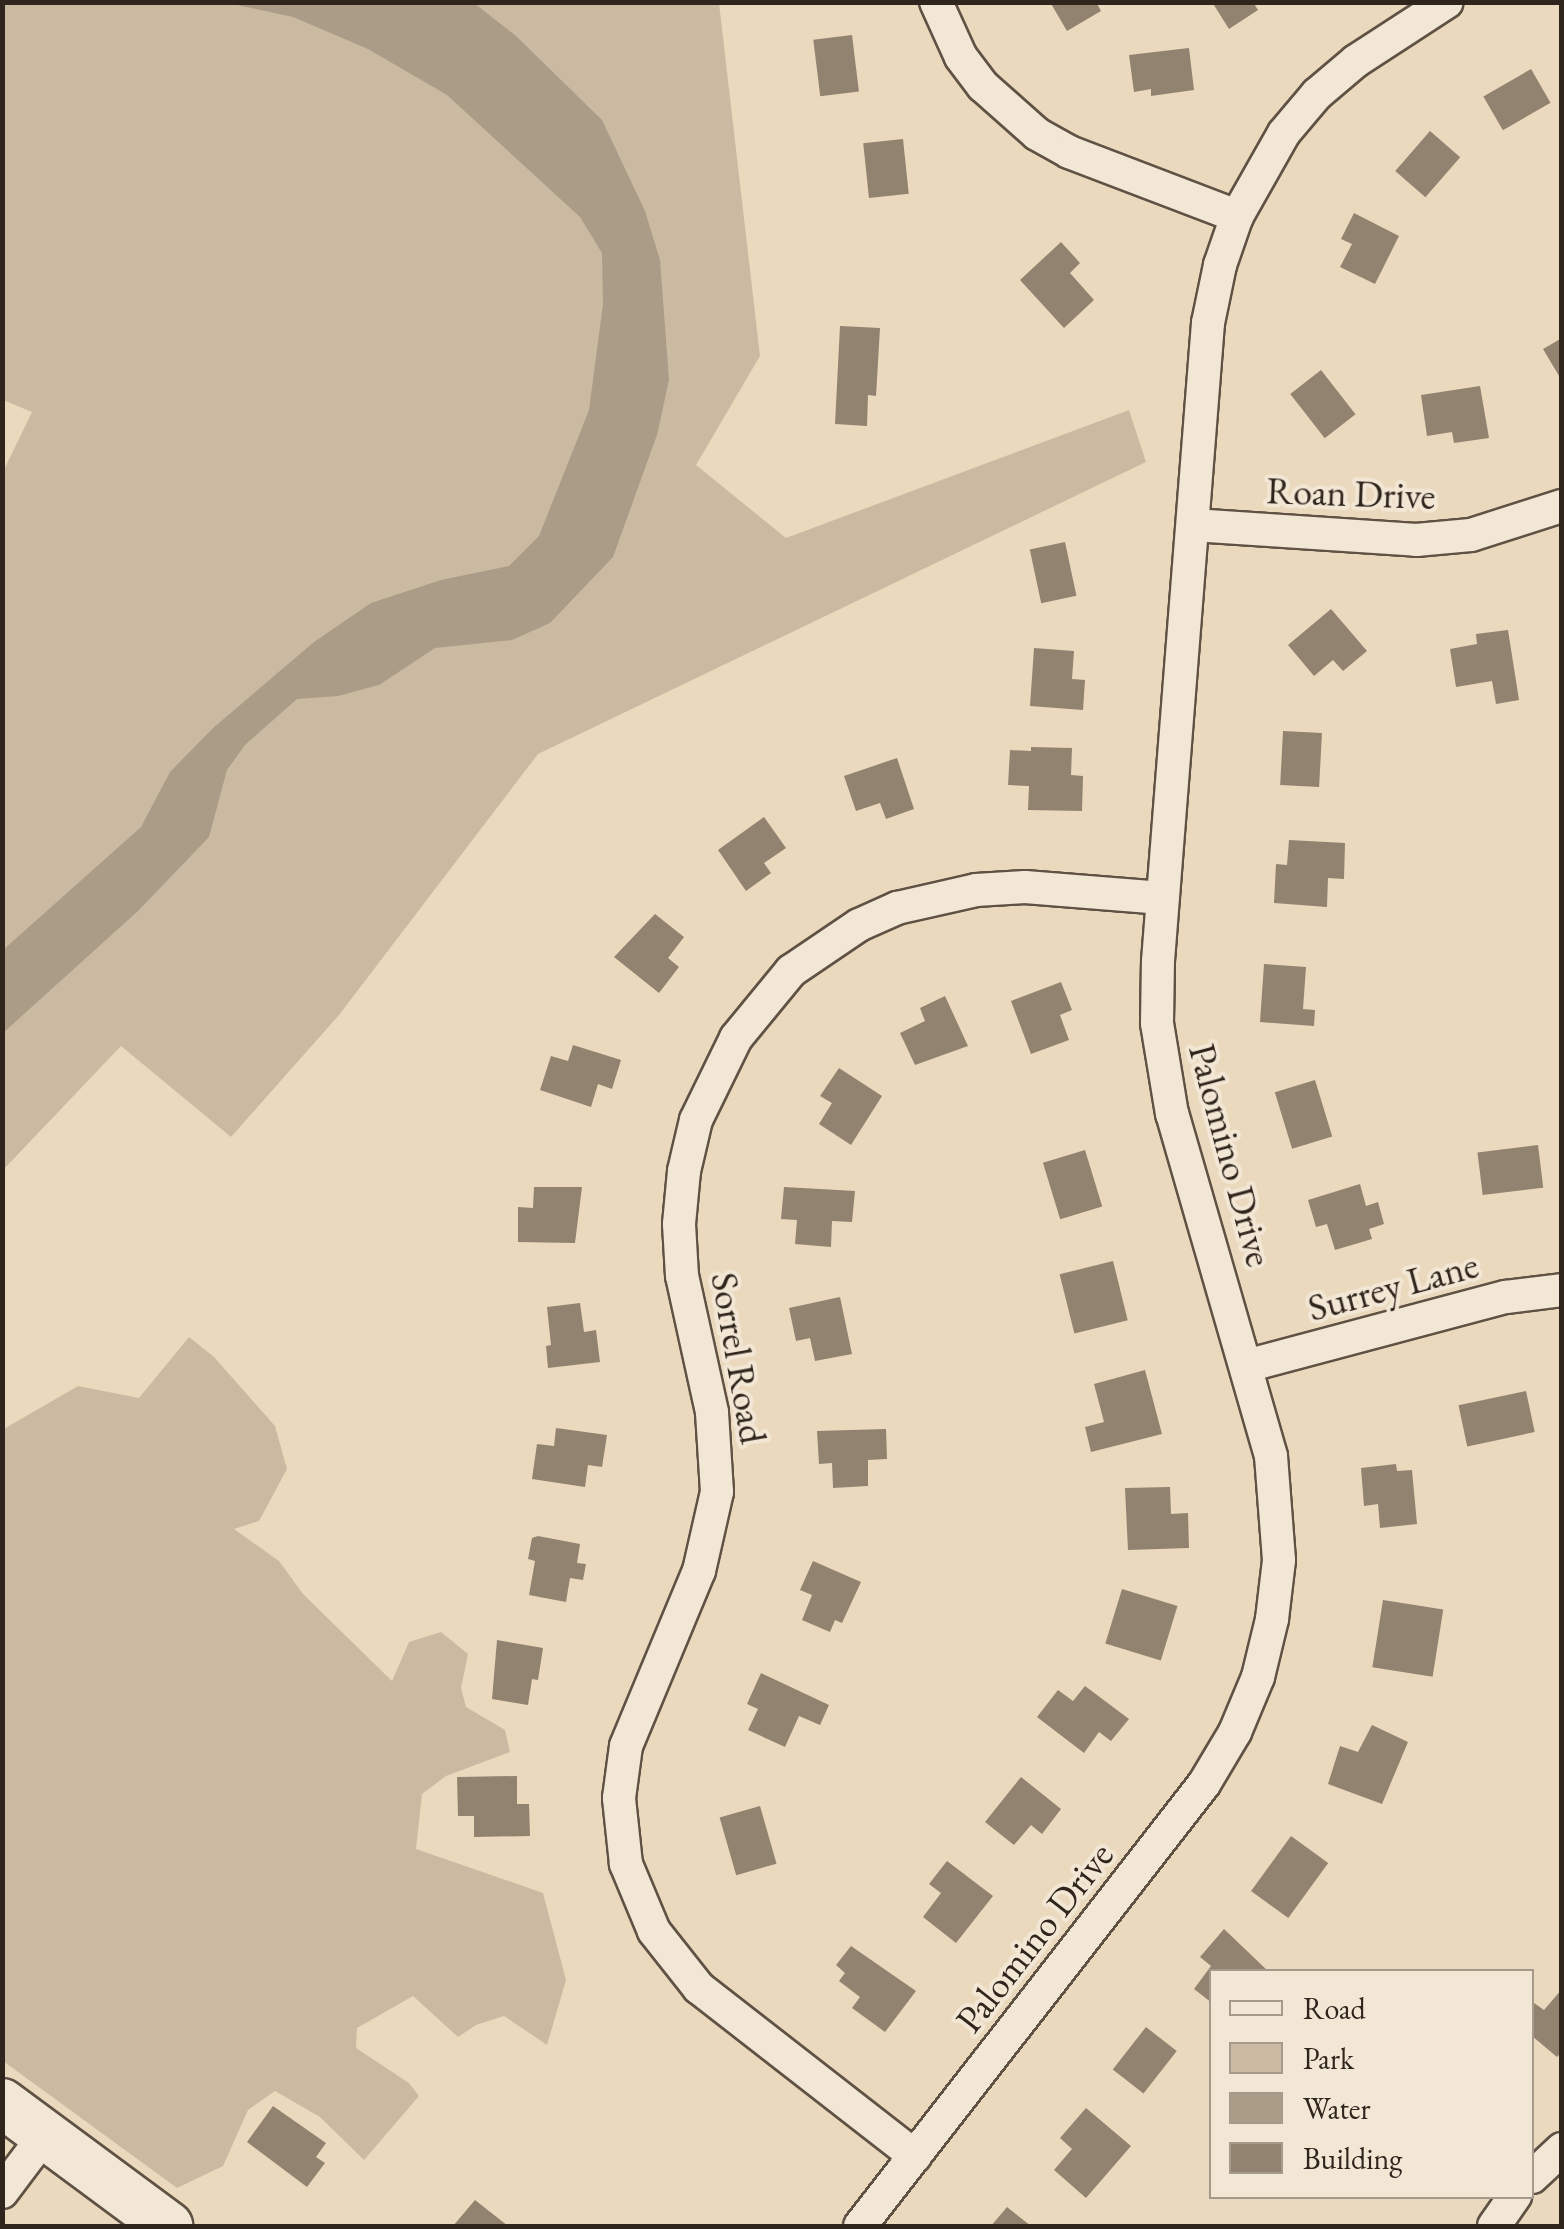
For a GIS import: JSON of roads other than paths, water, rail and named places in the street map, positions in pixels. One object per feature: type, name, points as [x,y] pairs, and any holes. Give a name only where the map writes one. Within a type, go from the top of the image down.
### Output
[{"type":"street","points":[[936,2],[961,57],[983,86],[1037,134],[1069,152],[1237,216]]},
{"type":"street","name":"Palomino Drive","points":[[860,2226],[1204,1784],[1235,1732],[1263,1658],[1279,1560],[1271,1456],[1165,1084],[1157,1023],[1163,898],[1208,324],[1220,265],[1237,216],[1276,144],[1317,94],[1356,61],[1447,2]]},
{"type":"street","name":"Roan Drive","points":[[1193,525],[1416,540],[1470,535],[1562,506]]},
{"type":"street","name":"Sorrel Road","points":[[915,2156],[700,1988],[654,1931],[626,1864],[619,1798],[626,1746],[699,1571],[717,1492],[712,1412],[682,1276],[679,1224],[684,1171],[696,1120],[736,1038],[792,971],[859,925],[897,908],[976,890],[1025,888],[1163,898]]},
{"type":"street","name":"Surrey Lane","points":[[1246,1366],[1506,1296],[1562,1290]]},
{"type":"street","points":[[2,2102],[168,2226]]},
{"type":"street","points":[[2,2192],[45,2135]]},
{"type":"street","points":[[1534,2175],[1562,2149]]},
{"type":"street","points":[[1494,2226],[1513,2199]]},
{"type":"water","points":[[228,3],[474,3],[516,36],[602,120],[645,211],[660,260],[669,380],[657,435],[613,557],[550,623],[512,640],[435,648],[379,685],[338,696],[297,699],[245,745],[227,770],[209,837],[138,911],[3,1033],[3,950],[141,827],[170,772],[213,728],[314,642],[371,603],[441,580],[509,566],[539,536],[589,410],[603,304],[602,253],[580,217],[447,95],[368,49],[293,17]]}]
